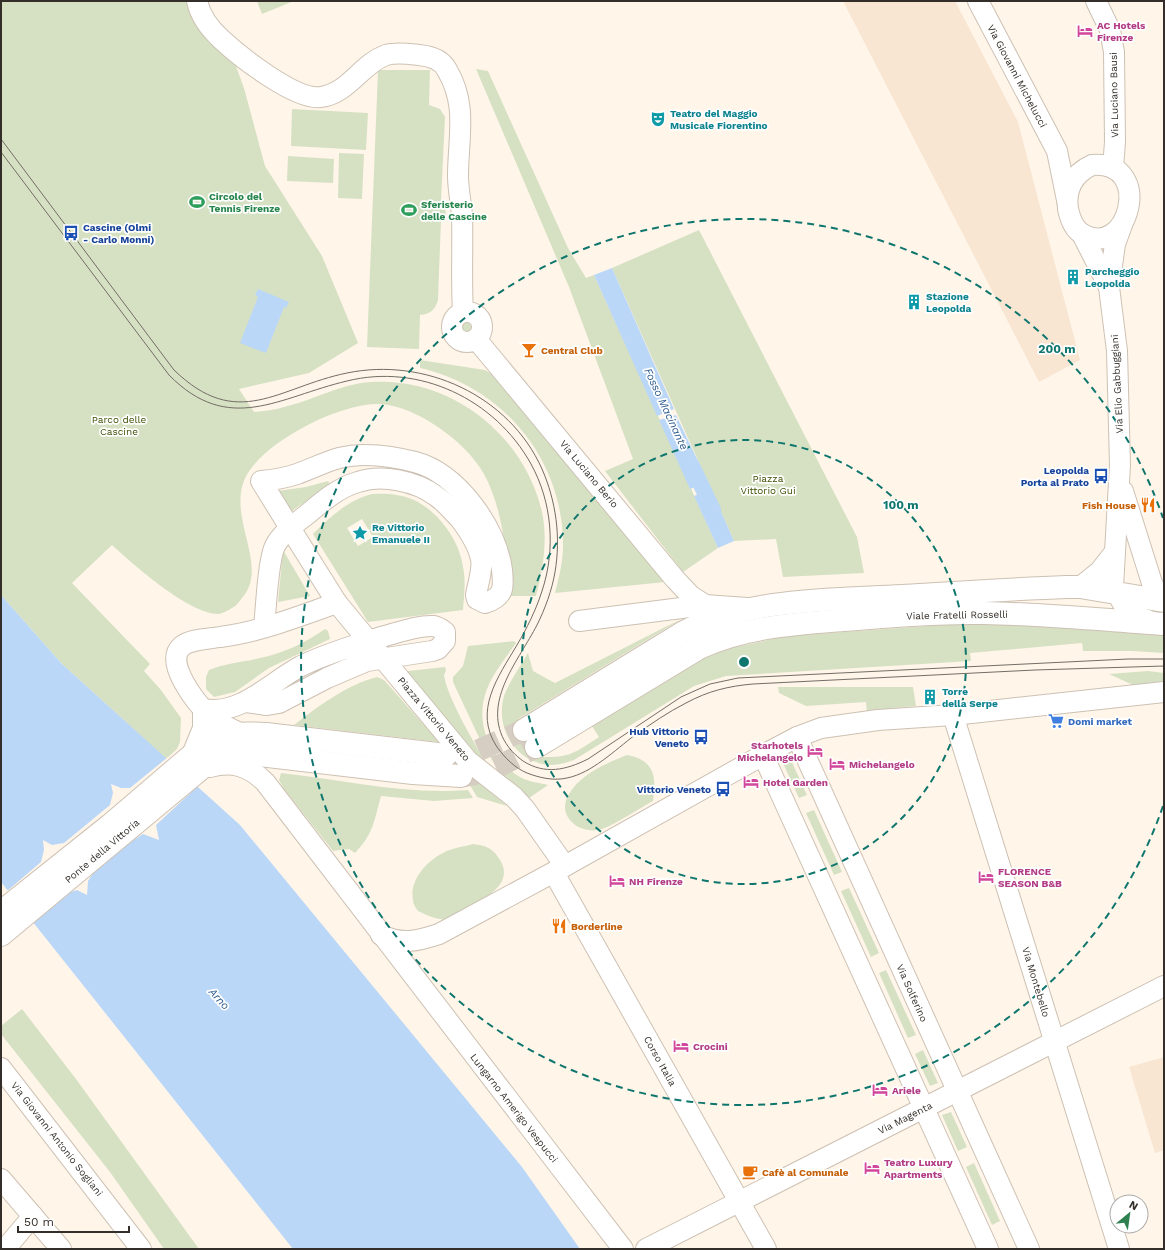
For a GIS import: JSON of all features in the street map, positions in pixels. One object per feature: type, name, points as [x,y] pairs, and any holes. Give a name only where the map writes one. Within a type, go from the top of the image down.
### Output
[{"type":"main road","name":"Viale Fratelli Rosselli","points":[[1160,624],[1020,614],[957,613],[798,624],[750,631],[728,636],[699,648],[530,739],[682,633],[710,620],[753,608],[790,604],[1006,589],[1080,587],[1164,601]]},
{"type":"main road","name":"Piazza Vittorio Veneto","points":[[207,754],[220,736],[266,734],[446,755]]},
{"type":"main road","name":"Piazza Vittorio Veneto","points":[[207,754],[265,755],[413,773],[461,776]]},
{"type":"main road","name":"Ponte della Vittoria","points":[[3,926],[110,825],[207,754]]},
{"type":"street","name":"Via Luciano Berio","points":[[197,1],[200,11],[220,38],[279,82],[309,96],[322,97],[346,86],[374,61],[387,55],[397,54],[424,56],[442,63],[447,69],[458,92],[461,106],[458,177],[462,215],[463,312],[453,321],[454,334],[457,338],[467,342],[476,339],[675,579],[691,596],[704,605]]},
{"type":"street","name":"Via Giovanni Michelucci","points":[[978,1],[1057,151],[1067,200]]},
{"type":"street","name":"Via Luciano Bausi","points":[[1096,1],[1110,30],[1114,52],[1116,142],[1113,168]]},
{"type":"street","points":[[1057,151],[1080,164],[1102,165],[1113,168],[1124,179],[1130,194],[1129,209],[1122,225],[1111,234],[1096,238],[1082,234],[1071,220],[1067,200],[1069,188],[1073,180],[1081,171],[1092,165]]},
{"type":"street","name":"Via Elio Gabbuggiani","points":[[1122,225],[1115,244],[1109,287],[1116,351],[1120,481],[1114,553],[1113,587],[1130,612],[1144,620],[1160,624]]},
{"type":"street","name":"Via Elio Gabbuggiani","points":[[1082,234],[1109,287]]},
{"type":"street","name":"Piazza Vittorio Veneto","points":[[264,627],[273,551],[279,540],[290,528],[323,502],[340,490],[358,482],[385,479],[411,484],[428,490],[442,500],[474,539],[482,561],[476,594],[477,599],[486,604],[495,599],[502,591],[503,578],[494,539],[484,520],[446,478],[429,466],[384,456],[341,457],[295,474],[261,481],[290,528],[337,603],[468,761],[514,798],[525,809],[560,870]]},
{"type":"street","name":"Via Elio Gabbuggiani","points":[[1120,481],[1152,583],[1157,592],[1164,598]]},
{"type":"street","points":[[1080,587],[1100,571],[1114,553]]},
{"type":"street","name":"Piazza Vittorio Veneto","points":[[242,734],[216,721],[203,709],[178,673],[176,657],[178,651],[190,642],[228,636],[264,627],[337,603]]},
{"type":"street","points":[[579,621],[704,605],[753,608]]},
{"type":"street","points":[[246,702],[267,705],[279,703],[327,678],[367,661],[438,649],[445,641],[445,632],[434,626],[399,632],[330,652],[282,677],[246,702],[217,711],[203,709],[203,728],[207,754],[230,764],[243,766],[254,772],[265,782],[381,935],[398,942],[407,942],[439,934],[560,870],[763,755],[797,737],[821,728],[878,720],[953,715],[1164,692]]},
{"type":"street","name":"Via Montebello","points":[[953,715],[1119,1249]]},
{"type":"street","name":"Via Solferino","points":[[797,737],[1028,1249]]},
{"type":"street","points":[[763,755],[988,1249]]},
{"type":"street","name":"Corso Italia","points":[[560,870],[739,1202],[766,1249]]},
{"type":"street","name":"Lungarno Amerigo Vespucci","points":[[381,935],[623,1249]]},
{"type":"street","name":"Via Magenta","points":[[646,1249],[1164,986]]},
{"type":"street","name":"Via Giovanni Antonio Sogliani","points":[[1,1068],[139,1248]]},
{"type":"street","points":[[1,1180],[61,1249]]},
{"type":"street","points":[[4,1249],[33,1216]]},
{"type":"shaded area","points":[[843,1],[955,1],[1018,122],[1080,360],[1039,382]]},
{"type":"shaded area","points":[[1164,1057],[1164,1150],[1155,1153],[1129,1067]]},
{"type":"green space","name":"Parco delle Cascine","points":[[1,1],[187,1],[193,21],[209,43],[234,61],[244,88],[265,166],[322,256],[358,343],[309,373],[239,389],[254,412],[281,408],[360,383],[401,383],[429,389],[456,401],[480,416],[501,436],[519,458],[533,484],[542,512],[545,544],[541,575],[536,596],[510,596],[503,534],[496,503],[484,474],[465,449],[438,427],[422,417],[406,410],[391,405],[376,404],[361,406],[326,416],[309,424],[277,444],[263,455],[253,466],[243,482],[240,499],[252,569],[250,584],[242,598],[233,607],[219,614],[207,612],[193,606],[178,598],[148,576],[112,545],[72,583],[150,664],[144,671],[161,690],[181,718],[180,742],[177,749],[163,762],[126,722],[62,664],[1,595]]},
{"type":"green space","points":[[257,1],[294,1],[262,14]]},
{"type":"green space","points":[[476,69],[488,71],[568,248],[586,278],[594,275],[718,548],[683,572],[605,471],[633,459],[569,287]]},
{"type":"green space","name":"Sferisterio delle Cascine","points":[[378,70],[430,70],[429,105],[440,109],[445,117],[441,200],[445,200],[446,221],[441,220],[438,300],[432,311],[427,314],[420,315],[419,349],[367,347]]},
{"type":"green space","points":[[292,109],[368,113],[366,150],[291,146]]},
{"type":"green space","points":[[339,153],[364,154],[362,199],[338,198]]},
{"type":"green space","points":[[288,156],[334,159],[333,183],[287,181]]},
{"type":"green space","name":"Piazza Vittorio Gui","points":[[699,230],[857,537],[864,573],[783,577],[776,539],[734,541],[612,268]]},
{"type":"green space","points":[[467,315],[476,318],[479,327],[476,336],[467,339],[458,336],[455,327],[458,318]]},
{"type":"green space","points":[[420,360],[485,370],[497,377],[665,582],[555,593],[563,551],[560,513],[552,484],[540,456],[523,431],[502,410],[477,392],[450,378],[420,368]]},
{"type":"green space","points":[[328,481],[330,484],[292,511],[277,491],[306,487]]},
{"type":"green space","points":[[372,494],[393,494],[404,496],[423,505],[439,519],[453,537],[461,557],[464,572],[463,610],[368,622],[313,534],[340,510],[355,500]],"holes":[[[362,519],[373,537],[358,546],[347,528]]]},
{"type":"green space","points":[[283,550],[310,596],[278,602]]},
{"type":"green space","points":[[681,619],[518,719],[541,757],[566,755],[584,747],[599,737],[592,726],[705,658],[731,648],[787,636],[969,623],[1164,632],[1164,653],[1132,651],[1083,651],[1082,643],[970,653],[971,661],[726,676],[694,686],[574,760],[568,762],[550,765],[538,763],[527,758],[510,742],[502,720],[504,696],[528,653],[533,671],[555,683]]},
{"type":"green space","points":[[325,629],[328,631],[330,639],[269,668],[235,692],[214,697],[206,689],[206,677],[209,670],[228,664],[260,658],[286,650],[310,639]]},
{"type":"green space","points":[[514,641],[516,643],[498,668],[487,688],[483,708],[483,720],[485,732],[490,744],[504,765],[513,773],[524,779],[548,785],[529,798],[502,774],[494,763],[482,744],[453,682],[453,677],[463,666],[468,646]]},
{"type":"green space","points":[[445,667],[446,670],[444,675],[450,696],[469,734],[488,765],[483,768],[406,674],[408,671]]},
{"type":"green space","points":[[1148,671],[1164,673],[1164,681],[1133,685],[1109,674]]},
{"type":"green space","points":[[377,677],[384,680],[439,742],[294,725],[323,704],[354,685]]},
{"type":"green space","points":[[778,687],[913,687],[916,706],[893,708],[867,714],[866,702],[806,706],[779,693]]},
{"type":"green space","points":[[627,755],[636,757],[643,761],[652,770],[654,777],[653,801],[621,820],[602,829],[586,830],[578,827],[567,817],[565,810],[565,802],[569,794],[580,781],[594,770]]},
{"type":"green space","points":[[790,758],[807,795],[799,798],[782,761]]},
{"type":"green space","points":[[281,773],[398,789],[445,791],[468,790],[473,798],[434,801],[381,796],[370,833],[355,853],[349,849],[333,851],[284,789],[279,780]]},
{"type":"green space","points":[[467,780],[477,781],[507,806],[477,797]]},
{"type":"green space","points":[[814,810],[842,872],[834,875],[806,813]]},
{"type":"green space","points":[[473,844],[488,848],[494,852],[500,860],[504,869],[504,876],[496,890],[448,919],[429,916],[418,911],[414,903],[412,893],[420,872],[437,856],[446,851]]},
{"type":"green space","points":[[849,888],[879,953],[871,957],[841,891]]},
{"type":"green space","points":[[886,970],[916,1035],[908,1038],[879,973]]},
{"type":"green space","points":[[22,1009],[76,1079],[199,1249],[164,1249],[110,1172],[1,1034],[1,1026]]},
{"type":"green space","points":[[923,1050],[938,1083],[930,1086],[915,1054]]},
{"type":"green space","points":[[951,1112],[967,1147],[958,1151],[942,1115]]},
{"type":"green space","points":[[974,1163],[1000,1221],[992,1225],[966,1167]]},
{"type":"water","points":[[612,268],[674,409],[657,416],[594,275]]},
{"type":"water","points":[[258,289],[289,302],[286,308],[284,307],[266,353],[240,343],[258,297],[255,295]]},
{"type":"water","points":[[676,415],[708,482],[690,489],[659,420]]},
{"type":"water","points":[[711,489],[734,541],[718,548],[694,496]]},
{"type":"water","name":"Arno","points":[[1,595],[62,664],[240,825],[522,1167],[580,1249],[293,1249],[1,882]]},
{"type":"pier","points":[[168,757],[199,785],[156,825],[159,840],[143,834],[132,841],[93,873],[88,881],[87,895],[77,890],[70,892],[32,924],[6,892],[41,862],[44,850],[43,840],[52,845],[64,843],[110,805],[113,793],[111,784],[121,788],[130,788]]},
{"type":"waterway","name":"Fosso Macinante","points":[[692,466],[713,510]]},
{"type":"tunnel","points":[[446,755],[477,751],[524,730]]},
{"type":"tunnel","points":[[464,776],[492,769],[536,747]]},
{"type":"tram line","points":[[1,139],[174,370],[197,389],[218,399],[239,402],[259,400],[279,395],[322,379],[347,373],[376,369],[405,371],[434,377],[461,387],[486,402],[508,421],[527,443],[542,469],[551,494],[556,519],[557,559],[552,586],[543,612],[506,681],[500,695],[498,710],[499,725],[504,740],[517,756],[531,765],[539,768],[556,769],[580,763],[681,697],[710,684],[738,678],[1128,659],[1164,659]]},
{"type":"tram line","points":[[1,152],[169,375],[191,393],[213,404],[234,408],[255,407],[347,381],[374,377],[401,377],[427,382],[452,391],[476,404],[497,421],[516,441],[531,464],[544,494],[550,526],[549,559],[542,591],[534,612],[521,639],[502,669],[491,694],[487,720],[490,734],[503,755],[510,762],[527,773],[542,778],[552,779],[562,779],[576,775],[594,766],[635,735],[679,707],[711,692],[736,686],[1035,670],[1164,666]]},
{"type":"place","name":"AC Hotels Firenze","points":[[1085,31]]},
{"type":"place","name":"Teatro del Maggio Musicale Fiorentino","points":[[658,119]]},
{"type":"place","name":"Circolo del Tennis Firenze","points":[[197,202]]},
{"type":"place","name":"Sferisterio delle Cascine","points":[[409,210]]},
{"type":"place","name":"Cascine (Olmi - Carlo Monni)","points":[[71,233]]},
{"type":"place","name":"Parcheggio Leopolda","points":[[1073,277]]},
{"type":"place","name":"Stazione Leopolda","points":[[914,302]]},
{"type":"place","name":"Central Club","points":[[529,350]]},
{"type":"place","name":"Leopolda Porta al Prato","points":[[1101,476]]},
{"type":"place","name":"Fish House","points":[[1148,505]]},
{"type":"place","name":"Re Vittorio Emanuele II","points":[[360,533]]},
{"type":"place","name":"Torre della Serpe","points":[[930,697]]},
{"type":"place","name":"Domi market","points":[[1056,721]]},
{"type":"place","name":"Hub Vittorio Veneto","points":[[701,737]]},
{"type":"place","name":"Starhotels Michelangelo","points":[[815,751]]},
{"type":"place","name":"Michelangelo","points":[[837,764]]},
{"type":"place","name":"Hotel Garden","points":[[751,782]]},
{"type":"place","name":"Vittorio Veneto","points":[[723,789]]},
{"type":"place","name":"FLORENCE SEASON B&B","points":[[986,877]]},
{"type":"place","name":"NH Firenze","points":[[617,881]]},
{"type":"place","name":"Borderline","points":[[559,926]]},
{"type":"place","name":"Crocini","points":[[681,1046]]},
{"type":"place","name":"Ariele","points":[[880,1090]]},
{"type":"place","name":"Teatro Luxury Apartments","points":[[872,1168]]},
{"type":"place","name":"Cafè al Comunale","points":[[750,1172]]}]
